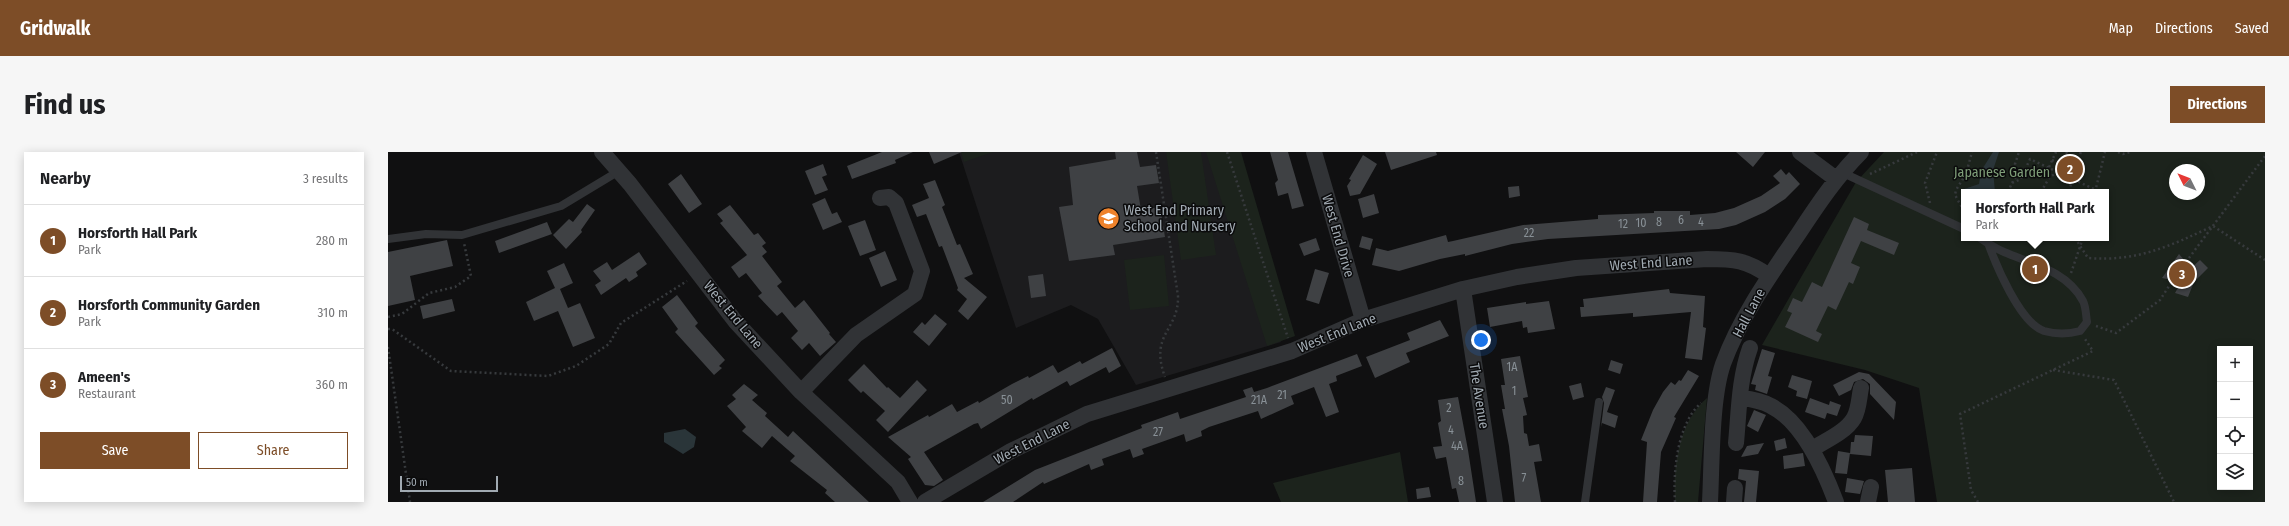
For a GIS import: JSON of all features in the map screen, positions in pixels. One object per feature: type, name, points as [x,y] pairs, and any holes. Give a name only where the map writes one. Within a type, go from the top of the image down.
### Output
[{"type":"street","name":"West End Lane","points":[[602,152],[619,171],[735,322],[801,392],[898,482],[910,502]]},
{"type":"street","name":"West End Drive","points":[[1314,152],[1363,320]]},
{"type":"street","points":[[1800,152],[1838,176]]},
{"type":"street","name":"Hall Lane","points":[[1710,502],[1719,387],[1723,364],[1743,321],[1769,276],[1838,176],[1862,152]]},
{"type":"street","points":[[801,392],[856,335],[915,294],[922,271],[896,203],[889,197],[880,198]]},
{"type":"street","name":"West End Lane","points":[[925,502],[1011,451],[1087,414],[1292,351],[1363,320],[1463,289],[1517,277],[1576,268],[1707,259],[1728,259],[1746,262],[1769,276]]},
{"type":"street","name":"The Avenue","points":[[1463,289],[1495,502]]},
{"type":"street","points":[[1736,443],[1741,398],[1740,382],[1750,348]]},
{"type":"street","points":[[1812,449],[1854,419],[1858,410],[1861,388]]},
{"type":"street","points":[[1741,398],[1771,405],[1782,413],[1812,449],[1836,502]]},
{"type":"lane","points":[[388,239],[426,234],[462,235],[561,206],[619,171]]},
{"type":"lane","points":[[1838,176],[1859,181],[1961,228]]},
{"type":"lane","points":[[1985,241],[2002,251],[2051,271],[2068,282],[2084,302],[2087,322],[2080,332],[2069,334],[2042,330],[2027,318],[2001,277],[1988,243]]},
{"type":"lane","points":[[1585,502],[1599,402]]},
{"type":"path","points":[[1156,152],[1178,296],[1178,308],[1165,332],[1159,355],[1170,388]]},
{"type":"path","points":[[1227,152],[1268,284],[1292,351]]},
{"type":"path","points":[[1859,181],[1880,168],[1917,152]]},
{"type":"path","points":[[1933,214],[1925,183],[1936,152]]},
{"type":"path","points":[[1961,206],[1955,195],[1956,190],[1966,174],[1972,152]]},
{"type":"path","points":[[2009,189],[2017,175],[2015,164],[2019,152]]},
{"type":"path","points":[[2049,167],[2056,152]]},
{"type":"path","points":[[2066,152],[2076,164]]},
{"type":"path","points":[[2070,177],[2081,152]]},
{"type":"path","points":[[2096,189],[2105,152]]},
{"type":"path","points":[[2118,152],[2123,154],[2130,152]]},
{"type":"path","points":[[2186,262],[2265,156]]},
{"type":"path","points":[[2012,183],[2021,179],[2030,159],[2070,177],[2091,189]]},
{"type":"path","points":[[2052,160],[2073,170]]},
{"type":"path","points":[[2043,189],[2049,178],[2056,173],[2070,180],[2070,189]]},
{"type":"path","points":[[2077,241],[2088,258],[2110,260],[2133,257],[2162,249],[2212,226]]},
{"type":"path","points":[[2212,226],[2265,260]]},
{"type":"path","points":[[388,317],[402,314],[429,293],[455,287],[471,276],[462,235]]},
{"type":"path","points":[[2068,282],[2082,241]]},
{"type":"path","points":[[388,329],[392,329],[451,371],[548,376],[576,366],[609,344],[621,323],[699,274]]},
{"type":"path","points":[[2087,322],[2116,333],[2160,300],[2173,280]]},
{"type":"path","points":[[1978,502],[1971,490],[1960,414],[2093,351],[2080,332]]},
{"type":"path","points":[[388,347],[410,502]]},
{"type":"path","points":[[2052,370],[2114,380],[2174,502]]},
{"type":"path","points":[[1675,502],[1674,477],[1676,458],[1684,431],[1698,406],[1719,387]]},
{"type":"shaded area","name":"West End Primary School and Nursery","points":[[959,152],[1212,152],[1281,342],[1136,385],[1098,319],[1071,305],[1016,328]]},
{"type":"shaded area","points":[[1993,152],[1999,152],[1993,170],[1995,189],[1964,189],[1979,184],[1981,171]]},
{"type":"shaded area","points":[[685,429],[696,437],[694,447],[683,454],[664,442],[664,433]]},
{"type":"green space","points":[[961,152],[993,152],[964,162]]},
{"type":"green space","points":[[1166,152],[1201,152],[1216,255],[1181,260]]},
{"type":"green space","points":[[1206,152],[1241,152],[1295,336],[1267,346]]},
{"type":"green space","name":"Japanese Garden","points":[[1884,152],[2265,152],[2265,502],[1937,502],[1919,388],[1865,370],[1762,345],[1856,182]]},
{"type":"green space","points":[[1164,255],[1169,306],[1130,310],[1124,260]]},
{"type":"green space","points":[[1707,398],[1698,502],[1675,502],[1675,474],[1679,446],[1689,420],[1697,408]]},
{"type":"green space","points":[[1400,452],[1408,502],[1281,502],[1273,483]]},
{"type":"building","points":[[882,152],[913,152],[895,160],[896,163],[852,179],[847,166]]},
{"type":"building","points":[[929,152],[962,152],[934,164]]},
{"type":"building","points":[[1115,152],[1137,152],[1140,167],[1156,165],[1159,183],[1137,186],[1141,210],[1160,207],[1165,237],[1113,245],[1115,255],[1069,261],[1059,207],[1073,205],[1069,167],[1116,159]]},
{"type":"building","points":[[1270,152],[1288,152],[1304,206],[1292,209],[1288,193],[1278,196],[1275,183],[1278,180]]},
{"type":"building","points":[[1385,152],[1436,152],[1437,155],[1391,170]]},
{"type":"building","points":[[1736,152],[1765,152],[1753,167]]},
{"type":"building","points":[[1363,155],[1377,164],[1360,194],[1350,196],[1347,186],[1351,180],[1349,179]]},
{"type":"building","points":[[823,164],[827,175],[822,177],[828,190],[815,195],[805,171]]},
{"type":"building","points":[[1781,169],[1786,175],[1789,172],[1800,184],[1785,199],[1765,212],[1736,225],[1719,229],[1548,239],[1512,244],[1465,256],[1465,254],[1440,259],[1399,271],[1372,265],[1376,248],[1388,251],[1446,235],[1448,242],[1523,225],[1598,219],[1598,215],[1654,213],[1654,211],[1690,211],[1690,215],[1715,213],[1734,208],[1761,196],[1780,183],[1773,176]]},
{"type":"building","points":[[681,174],[702,204],[689,213],[668,184]]},
{"type":"building","points":[[935,180],[945,205],[942,207],[957,245],[960,244],[973,274],[964,278],[987,297],[968,320],[958,311],[967,299],[957,290],[958,288],[942,246],[939,247],[926,214],[917,217],[912,205],[929,198],[923,184]]},
{"type":"building","points":[[1519,186],[1520,196],[1509,198],[1508,187]]},
{"type":"building","points":[[1374,194],[1379,213],[1363,218],[1358,199]]},
{"type":"building","points":[[825,198],[832,214],[837,212],[842,222],[823,230],[812,204]]},
{"type":"building","points":[[587,204],[595,210],[581,230],[582,232],[566,249],[553,235],[569,219],[573,222]]},
{"type":"building","points":[[730,205],[754,235],[758,233],[766,243],[762,246],[767,252],[762,256],[782,282],[777,286],[795,308],[804,300],[836,342],[820,356],[809,343],[802,350],[791,338],[798,331],[782,312],[777,316],[758,296],[762,293],[746,273],[739,278],[731,267],[747,255],[720,223],[723,221],[717,214]]},
{"type":"building","points":[[1854,217],[1869,224],[1867,230],[1899,243],[1894,255],[1861,241],[1851,263],[1860,267],[1853,284],[1849,282],[1836,310],[1828,306],[1816,331],[1822,334],[1818,342],[1785,327],[1792,313],[1787,311],[1793,298],[1802,302],[1812,282],[1822,287]]},
{"type":"building","points":[[865,220],[876,250],[860,256],[848,226]]},
{"type":"building","points":[[547,222],[552,234],[499,253],[495,241]]},
{"type":"building","points":[[1362,236],[1373,239],[1370,250],[1359,247]]},
{"type":"building","points":[[1316,238],[1320,250],[1304,256],[1299,244]]},
{"type":"building","points":[[447,240],[453,266],[410,276],[415,300],[388,306],[388,252]]},
{"type":"building","points":[[885,251],[897,280],[881,287],[869,258]]},
{"type":"building","points":[[639,252],[647,264],[636,272],[638,276],[629,282],[626,278],[601,295],[595,285],[601,281],[593,271],[607,262],[612,270]]},
{"type":"building","points":[[2179,254],[2191,268],[2200,260],[2208,268],[2194,282],[2188,297],[2175,293],[2181,282],[2162,278]]},
{"type":"building","points":[[564,263],[573,283],[560,289],[568,308],[580,303],[595,338],[573,347],[558,311],[534,321],[526,302],[555,288],[547,271]]},
{"type":"building","points":[[1315,269],[1329,273],[1319,304],[1306,300]]},
{"type":"building","points":[[1043,274],[1046,296],[1031,298],[1028,276]]},
{"type":"building","points":[[1669,289],[1670,293],[1705,296],[1703,327],[1706,328],[1702,360],[1685,358],[1691,312],[1633,317],[1633,313],[1581,317],[1580,307],[1584,307],[1583,299]]},
{"type":"building","points":[[677,295],[698,323],[695,326],[725,360],[719,366],[722,368],[714,375],[675,332],[678,329],[662,307]]},
{"type":"building","points":[[452,299],[455,311],[423,319],[420,306]]},
{"type":"building","points":[[1549,301],[1555,329],[1528,333],[1527,327],[1523,328],[1522,321],[1490,327],[1487,308],[1526,302],[1526,304]]},
{"type":"building","points":[[935,314],[947,324],[929,346],[913,332],[922,322],[925,325]]},
{"type":"building","points":[[1440,320],[1449,336],[1406,353],[1410,362],[1375,378],[1366,357],[1410,340],[1407,333]]},
{"type":"building","points":[[1112,348],[1121,366],[1109,373],[1106,367],[1070,386],[1067,381],[1033,400],[1032,398],[981,429],[978,423],[974,424],[924,452],[943,480],[934,486],[925,485],[908,459],[911,457],[888,437],[928,415],[929,417],[952,404],[957,412],[978,401],[979,403],[1012,384],[1028,376],[1029,378],[1053,365],[1058,373],[1080,361],[1082,364]]},
{"type":"building","points":[[1762,349],[1775,353],[1768,376],[1772,377],[1767,394],[1755,390],[1756,385],[1751,384]]},
{"type":"building","points":[[1357,354],[1362,366],[1336,376],[1337,381],[1329,384],[1339,412],[1326,417],[1314,387],[1291,396],[1294,404],[1261,419],[1258,411],[1209,427],[1201,431],[1202,436],[1186,442],[1184,434],[1142,449],[1144,454],[1133,458],[1130,449],[1102,459],[1104,465],[1091,470],[1089,464],[1044,484],[1043,482],[1013,502],[983,502],[1035,470],[1142,428],[1141,425],[1178,412],[1180,419],[1246,397],[1243,390],[1252,387],[1254,392],[1267,388]]},
{"type":"building","points":[[1520,356],[1528,397],[1523,398],[1527,415],[1523,416],[1524,433],[1527,434],[1529,446],[1539,444],[1542,461],[1534,462],[1541,502],[1515,502],[1509,446],[1502,409],[1505,409],[1501,385],[1505,385],[1501,359]]},
{"type":"building","points":[[1611,360],[1623,364],[1620,374],[1608,370]]},
{"type":"building","points":[[864,364],[887,388],[888,387],[900,398],[917,380],[927,390],[888,432],[876,420],[885,411],[863,391],[861,393],[848,380]]},
{"type":"building","points":[[1688,370],[1699,376],[1674,417],[1676,418],[1661,452],[1657,502],[1643,502],[1647,442],[1641,440],[1653,410],[1663,392],[1671,382],[1675,385],[1679,380],[1681,381]]},
{"type":"building","points":[[1859,372],[1869,374],[1896,402],[1894,420],[1870,394],[1870,384],[1863,379],[1854,382],[1851,390],[1839,396],[1833,385]]},
{"type":"building","points":[[1792,375],[1812,381],[1807,399],[1796,396],[1797,391],[1788,387]]},
{"type":"building","points":[[1581,383],[1584,397],[1573,400],[1569,386]]},
{"type":"building","points":[[744,384],[758,395],[752,400],[767,413],[765,416],[788,437],[793,431],[869,502],[835,502],[825,493],[827,490],[790,461],[795,456],[772,436],[762,448],[742,431],[746,427],[727,406],[736,399],[732,395]]},
{"type":"building","points":[[1606,387],[1615,390],[1607,412],[1618,416],[1615,428],[1602,423],[1601,427],[1604,403],[1602,397]]},
{"type":"building","points":[[1458,397],[1476,502],[1459,502],[1456,488],[1452,489],[1446,457],[1436,459],[1433,447],[1442,446],[1438,423],[1441,421],[1438,400]]},
{"type":"building","points":[[1810,398],[1829,405],[1830,401],[1841,405],[1837,416],[1827,413],[1825,419],[1805,412]]},
{"type":"building","points":[[1754,410],[1766,415],[1758,432],[1747,426]]},
{"type":"building","points":[[1855,435],[1873,436],[1871,456],[1850,454],[1851,442],[1854,442]]},
{"type":"building","points":[[1785,438],[1787,448],[1776,451],[1774,441]]},
{"type":"building","points":[[1764,443],[1758,454],[1741,457],[1747,446]]},
{"type":"building","points":[[1838,451],[1850,453],[1847,474],[1835,473]]},
{"type":"building","points":[[1803,453],[1805,466],[1784,469],[1783,456]]},
{"type":"building","points":[[1912,468],[1915,502],[1888,502],[1885,470]]},
{"type":"building","points":[[1739,469],[1759,471],[1756,502],[1744,502],[1746,481],[1738,479]]},
{"type":"building","points":[[1847,478],[1864,481],[1860,494],[1845,492]]},
{"type":"building","points":[[1429,487],[1431,497],[1417,499],[1416,489]]},
{"type":"place","name":"Horsforth Community Garden","points":[[2070,169]]},
{"type":"place","name":"West End Primary School and Nursery","points":[[1109,218]]},
{"type":"place","name":"Horsforth Hall Park","points":[[2035,269]]},
{"type":"place","name":"Ameen's","points":[[2182,274]]}]
